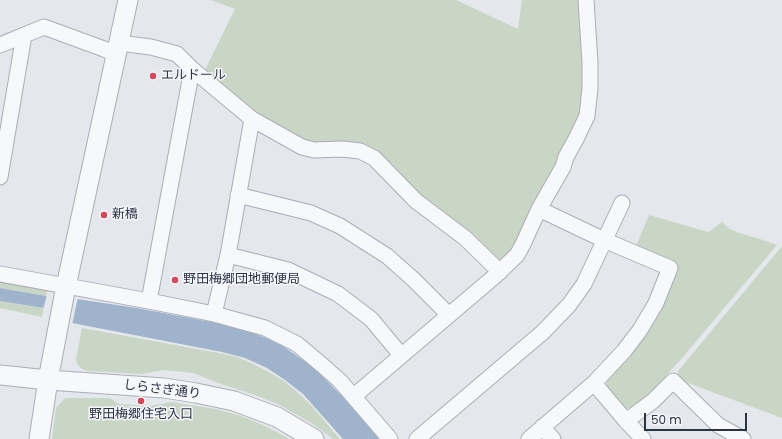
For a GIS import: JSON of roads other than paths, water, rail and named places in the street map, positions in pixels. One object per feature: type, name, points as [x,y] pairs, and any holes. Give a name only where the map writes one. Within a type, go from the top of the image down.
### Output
[{"type":"street","points":[[39,439],[59,321],[128,0]]},
{"type":"street","points":[[354,396],[500,272],[517,254],[523,244],[539,209],[563,167],[566,157],[587,116],[590,88],[590,69],[586,0]]},
{"type":"street","points":[[0,45],[44,27],[104,49],[151,47],[177,54],[192,69],[252,119],[302,147],[314,150],[342,149],[360,151],[374,158],[416,201],[465,238],[500,272]]},
{"type":"street","points":[[0,177],[24,35]]},
{"type":"street","points":[[149,301],[192,69]]},
{"type":"street","points":[[214,314],[228,255],[252,119]]},
{"type":"street","points":[[238,195],[311,213],[340,226],[387,256],[413,279],[449,315]]},
{"type":"street","points":[[417,439],[543,332],[570,305],[584,284],[622,203]]},
{"type":"street","points":[[529,439],[594,383],[624,351],[640,330],[656,303],[670,268],[604,240],[539,209]]},
{"type":"street","points":[[228,255],[288,270],[338,294],[371,319],[401,355]]},
{"type":"street","points":[[0,274],[66,288],[149,301],[214,314],[265,328],[297,344],[340,381],[390,439]]},
{"type":"street","name":"しらさぎ通り","points":[[0,375],[164,388],[226,399],[277,417],[314,439]]},
{"type":"street","points":[[626,422],[653,402],[673,381],[718,425],[743,439]]},
{"type":"street","points":[[594,383],[626,422],[643,439]]},
{"type":"street","points":[[542,427],[553,439]]},
{"type":"water","points":[[0,288],[46,296],[137,308],[227,325],[266,338],[283,346],[314,368],[342,396],[379,439],[343,439],[303,394],[267,368],[245,358],[222,352],[72,323],[44,308],[0,301]]},
{"type":"place","name":"エルドール","points":[[153,76]]},
{"type":"place","name":"新橋","points":[[104,215]]},
{"type":"place","name":"野田梅郷団地郵便局","points":[[175,280]]},
{"type":"place","name":"野田梅郷住宅入口","points":[[141,401]]}]
